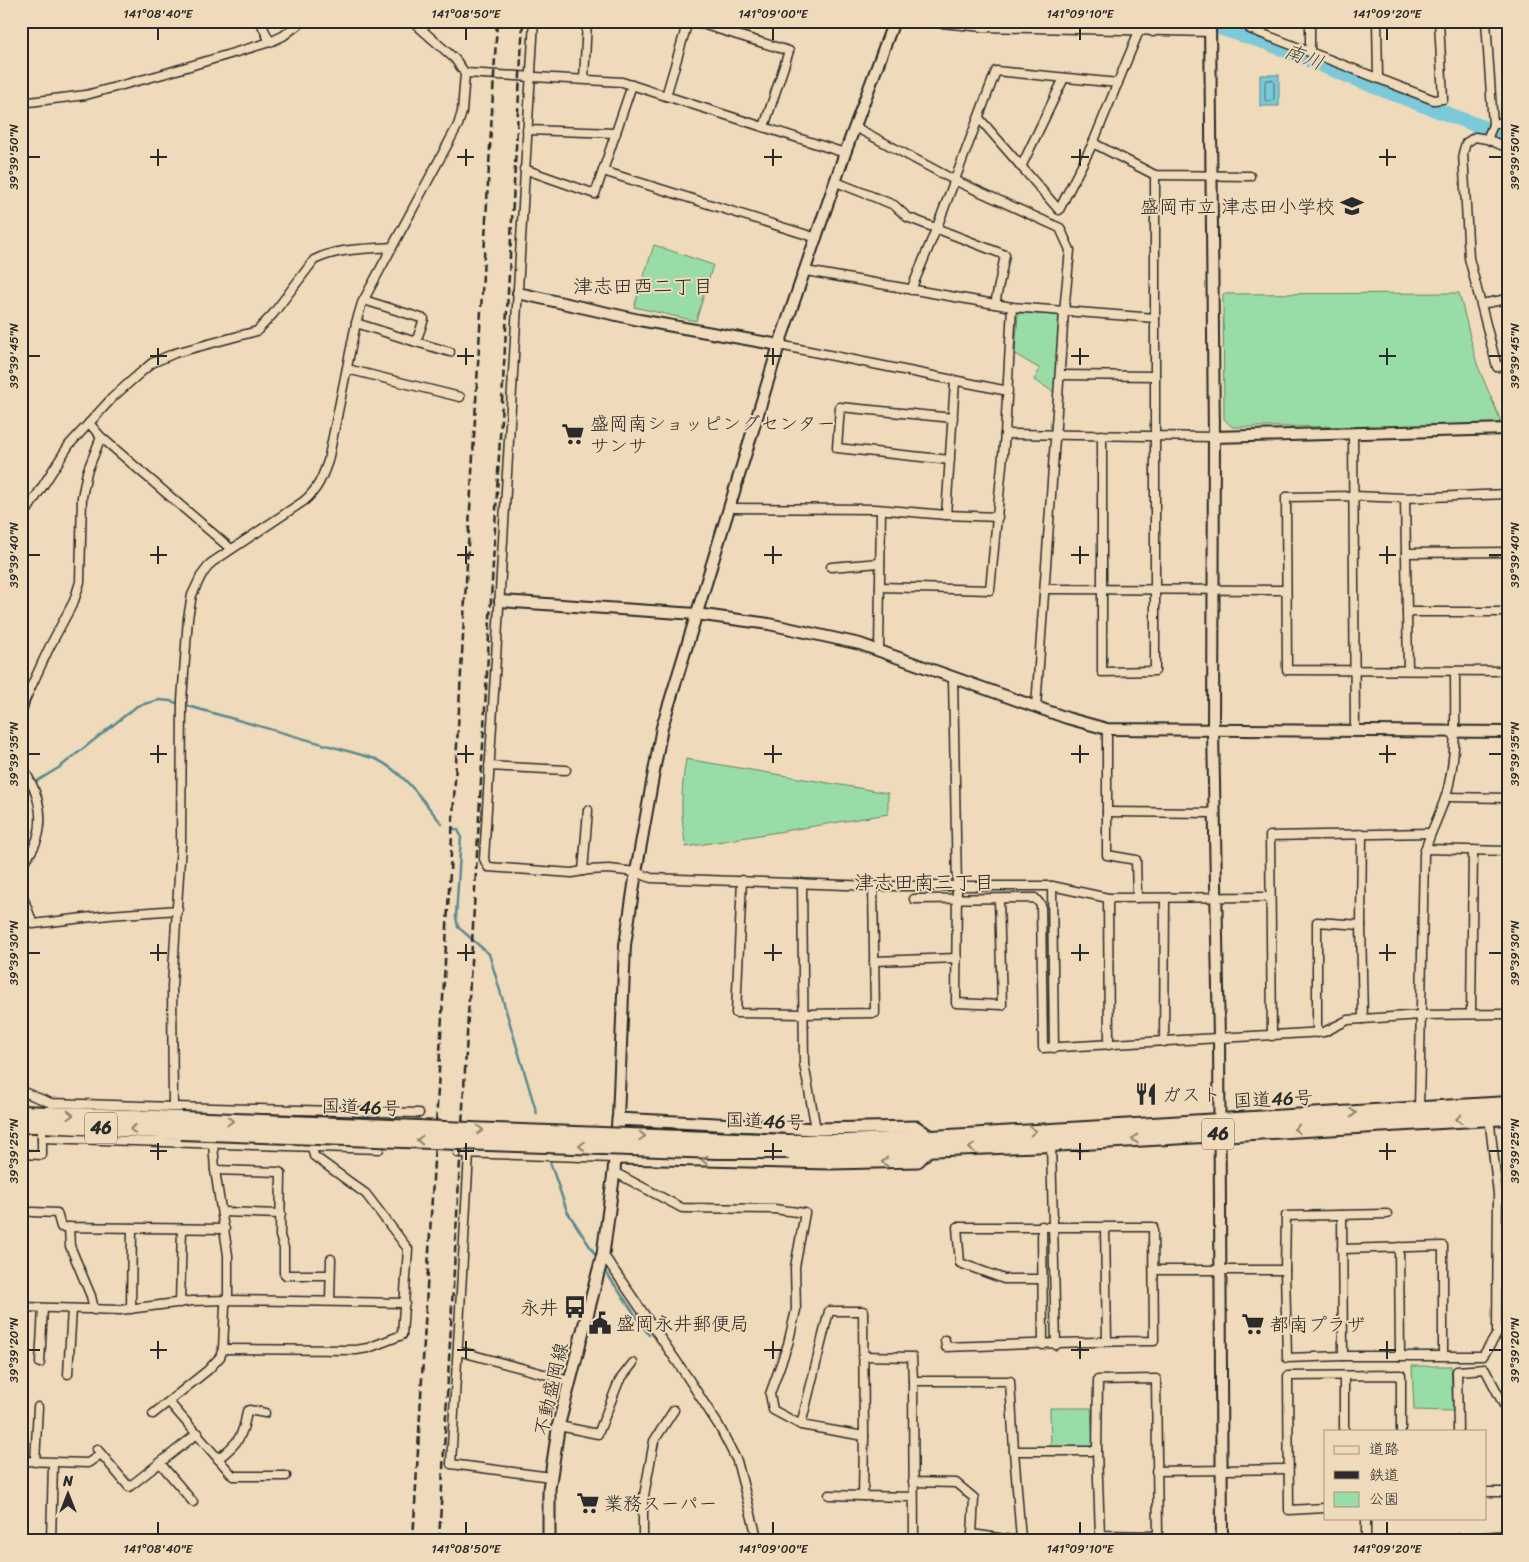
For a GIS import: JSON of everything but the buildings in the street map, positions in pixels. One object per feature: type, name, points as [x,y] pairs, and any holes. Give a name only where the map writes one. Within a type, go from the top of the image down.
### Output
[{"type":"highway","name":"国道46号","points":[[21,1126],[181,1125],[717,1151],[788,1146],[844,1152],[931,1144],[1489,1111],[1508,1104]]},
{"type":"highway","name":"国道46号","points":[[931,1144],[1051,1144],[1419,1110],[1489,1111],[1508,1117]]},
{"type":"highway","name":"国道46号","points":[[21,1113],[44,1125]]},
{"type":"main road","points":[[616,1158],[830,1163],[918,1161],[931,1144],[916,1127],[816,1130],[618,1119]]},
{"type":"main road","name":"不動盛岡線","points":[[549,1541],[549,1489],[559,1426],[602,1255],[616,1158],[618,1119]]},
{"type":"street","points":[[260,21],[270,42]]},
{"type":"street","points":[[21,103],[86,94],[163,74],[270,42],[283,36],[302,21]]},
{"type":"street","points":[[173,1107],[172,986],[181,844],[182,703],[188,618],[192,595],[201,576],[211,563],[304,501],[314,492],[322,479],[328,461],[356,323],[364,300],[458,125],[462,112],[466,73],[454,59],[412,21]]},
{"type":"street","points":[[534,21],[484,860],[488,868],[572,873],[609,869],[636,872],[651,878],[873,886],[1052,886],[1108,898],[1270,897]]},
{"type":"street","points":[[584,80],[587,21]]},
{"type":"street","points":[[666,96],[688,21]]},
{"type":"street","points":[[692,21],[789,51],[764,127]]},
{"type":"street","points":[[618,1119],[625,946],[662,727],[730,508],[752,428],[779,345],[894,21]]},
{"type":"street","points":[[920,21],[984,26],[1153,32],[1210,27],[1214,436],[1213,731],[1220,1127],[1220,1470],[1222,1541]]},
{"type":"street","points":[[1153,21],[1153,32]]},
{"type":"street","points":[[1250,21],[1250,29],[1434,100],[1443,99],[1439,21]]},
{"type":"street","points":[[1310,21],[1310,52]]},
{"type":"street","points":[[1377,21],[1378,78]]},
{"type":"street","points":[[1486,21],[1492,126],[1488,138]]},
{"type":"street","points":[[979,118],[1059,210],[1093,144],[1139,31]]},
{"type":"street","points":[[911,290],[937,228],[996,71],[1118,83]]},
{"type":"street","points":[[466,73],[622,82],[846,153]]},
{"type":"street","points":[[1020,167],[1064,78]]},
{"type":"street","points":[[524,169],[595,194],[632,85]]},
{"type":"street","points":[[1492,126],[1508,120]]},
{"type":"street","points":[[855,127],[954,180],[1060,228],[1070,250],[1036,707]]},
{"type":"street","points":[[527,130],[616,133]]},
{"type":"street","points":[[1508,148],[1488,138],[1475,137],[1466,144],[1463,154],[1469,258],[1497,367],[1508,365]]},
{"type":"street","points":[[1093,144],[1155,175],[1250,176]]},
{"type":"street","points":[[603,171],[817,238]]},
{"type":"street","points":[[1102,435],[1102,672],[1155,671],[1155,175]]},
{"type":"street","points":[[836,182],[894,205],[907,217],[1005,255],[995,304]]},
{"type":"street","points":[[21,520],[69,445],[113,398],[152,363],[175,353],[257,331],[273,314],[314,260],[344,251],[392,247]]},
{"type":"street","points":[[806,271],[1012,307],[1155,318]]},
{"type":"street","points":[[518,293],[639,320],[779,345],[955,382],[1008,391]]},
{"type":"street","points":[[1481,304],[1508,299]]},
{"type":"street","points":[[364,300],[424,319],[416,342]]},
{"type":"street","points":[[880,587],[990,590],[1005,434],[1012,307]]},
{"type":"street","points":[[356,323],[450,352]]},
{"type":"street","points":[[347,369],[460,397]]},
{"type":"street","points":[[1060,375],[1155,376]]},
{"type":"street","points":[[946,515],[955,382]]},
{"type":"street","points":[[950,460],[837,448],[840,407],[953,418]]},
{"type":"street","points":[[89,423],[100,437],[231,549]]},
{"type":"street","points":[[1005,434],[1214,436],[1508,429]]},
{"type":"street","points":[[1353,434],[1355,732]]},
{"type":"street","points":[[21,715],[25,700],[49,648],[74,601],[80,582],[82,497],[87,472],[100,437]]},
{"type":"street","points":[[1508,494],[1405,498],[1354,496],[1286,497],[1288,670],[1408,669],[1455,672],[1508,671]]},
{"type":"street","points":[[1405,498],[1408,669]]},
{"type":"street","points":[[730,508],[881,510],[946,515],[998,516]]},
{"type":"street","points":[[879,651],[881,510]]},
{"type":"street","points":[[1406,553],[1508,552]]},
{"type":"street","points":[[831,567],[880,563]]},
{"type":"street","points":[[1044,589],[1286,590]]},
{"type":"street","points":[[500,601],[696,614],[769,624],[837,638],[879,651],[1067,718],[1107,729],[1508,732]]},
{"type":"street","points":[[1407,612],[1508,612]]},
{"type":"street","points":[[1419,1110],[1425,849],[1446,797],[1452,768],[1455,732],[1455,672]]},
{"type":"street","points":[[953,678],[957,887],[956,1003],[1002,1005],[999,898]]},
{"type":"street","points":[[1107,729],[1107,855],[1136,860],[1137,898]]},
{"type":"street","points":[[21,761],[39,808],[39,834],[34,849],[21,864]]},
{"type":"street","points":[[490,766],[566,770]]},
{"type":"street","points":[[1446,797],[1508,798]]},
{"type":"street","points":[[583,871],[588,810]]},
{"type":"street","points":[[1107,812],[1215,812]]},
{"type":"street","points":[[1272,1036],[1270,836],[1430,833]]},
{"type":"street","points":[[1362,834],[1363,1019]]},
{"type":"street","points":[[1425,849],[1508,851]]},
{"type":"street","points":[[1471,1014],[1473,850]]},
{"type":"street","points":[[742,880],[736,1013],[875,1013],[873,886]]},
{"type":"street","points":[[802,883],[804,1064],[816,1130]]},
{"type":"street","points":[[1052,886],[1054,1048]]},
{"type":"street","points":[[21,892],[33,924],[109,915],[178,910]]},
{"type":"street","points":[[914,899],[1035,898],[1041,905],[1043,1048],[1219,1040],[1316,1033],[1324,1032],[1348,1020],[1421,1015],[1508,1014]]},
{"type":"street","points":[[1108,898],[1109,1045]]},
{"type":"street","points":[[1164,1042],[1165,898]]},
{"type":"street","points":[[1316,1033],[1317,922],[1361,925]]},
{"type":"street","points":[[874,961],[957,958]]},
{"type":"street","points":[[21,1091],[51,1103],[419,1113]]},
{"type":"street","points":[[21,1154],[42,1155],[44,1125],[40,1103],[34,1097]]},
{"type":"street","points":[[1387,1214],[1286,1216],[1285,1270],[1288,1358],[1483,1356],[1497,1334],[1498,1194],[1489,1111]]},
{"type":"street","points":[[44,1125],[213,1143],[379,1149]]},
{"type":"street","points":[[153,1414],[214,1364],[224,1349],[228,1255],[215,1170],[213,1143]]},
{"type":"street","points":[[1051,1144],[1056,1345]]},
{"type":"street","points":[[224,1349],[356,1350],[368,1348],[402,1335],[408,1249],[366,1194],[314,1156],[312,1146]]},
{"type":"street","points":[[458,1153],[616,1158]]},
{"type":"street","points":[[469,1154],[451,1464],[551,1477]]},
{"type":"street","points":[[215,1170],[281,1173],[280,1236],[284,1248],[284,1273],[286,1275],[330,1275]]},
{"type":"street","points":[[614,1172],[682,1208],[774,1209],[804,1213],[795,1267],[796,1310],[788,1344],[770,1394],[773,1410],[801,1425],[864,1436]]},
{"type":"street","points":[[32,1212],[57,1213],[59,1226],[61,1227],[225,1229]]},
{"type":"street","points":[[222,1212],[281,1214]]},
{"type":"street","points":[[1342,1214],[1343,1356]]},
{"type":"street","points":[[1042,1226],[1044,1345]]},
{"type":"street","points":[[69,1227],[70,1246],[91,1296],[94,1310]]},
{"type":"street","points":[[945,1340],[946,1348],[1056,1345],[1107,1341],[1154,1341],[1155,1270],[1153,1227],[957,1227],[960,1263],[1004,1279],[1042,1279]]},
{"type":"street","points":[[131,1309],[132,1228]]},
{"type":"street","points":[[180,1303],[182,1228]]},
{"type":"street","points":[[1105,1228],[1107,1341]]},
{"type":"street","points":[[1342,1249],[1443,1246],[1443,1355]]},
{"type":"street","points":[[1399,1247],[1400,1356]]},
{"type":"street","points":[[602,1255],[686,1375],[719,1426],[737,1461],[758,1541]]},
{"type":"street","points":[[330,1301],[331,1259]]},
{"type":"street","points":[[1155,1270],[1285,1270]]},
{"type":"street","points":[[1497,1284],[1508,1284]]},
{"type":"street","points":[[21,1307],[94,1310],[131,1309],[226,1300],[405,1302]]},
{"type":"street","points":[[40,1364],[43,1308]]},
{"type":"street","points":[[68,1374],[72,1309]]},
{"type":"street","points":[[801,1425],[829,1311],[863,1311],[863,1496]]},
{"type":"street","points":[[458,1351],[570,1381]]},
{"type":"street","points":[[863,1356],[912,1357],[914,1541]]},
{"type":"street","points":[[559,1426],[598,1434],[619,1381],[633,1363]]},
{"type":"street","points":[[1458,1430],[1457,1371],[1485,1369],[1508,1413]]},
{"type":"street","points":[[1324,1508],[1289,1510],[1288,1376],[1401,1375],[1401,1430]]},
{"type":"street","points":[[1344,1376],[1344,1430]]},
{"type":"street","points":[[1156,1378],[1158,1536],[1100,1535],[1097,1451],[1098,1380],[1156,1378]]},
{"type":"street","points":[[913,1381],[1010,1380],[1021,1539],[972,1538],[974,1498],[956,1483],[913,1482]]},
{"type":"street","points":[[169,1402],[232,1476],[286,1476]]},
{"type":"street","points":[[35,1462],[38,1407]]},
{"type":"street","points":[[218,1459],[232,1448],[243,1432],[249,1410],[265,1413]]},
{"type":"street","points":[[643,1541],[643,1501],[654,1441],[674,1410]]},
{"type":"street","points":[[21,1461],[88,1463],[99,1452],[129,1487],[198,1434]]},
{"type":"street","points":[[1014,1451],[1097,1451]]},
{"type":"street","points":[[51,1541],[53,1462]]},
{"type":"street","points":[[160,1463],[193,1502]]},
{"type":"street","points":[[1156,1471],[1288,1469]]},
{"type":"street","points":[[1486,1492],[1508,1492]]},
{"type":"street","points":[[829,1495],[913,1498]]},
{"type":"street","points":[[1366,1520],[1366,1541]]},
{"type":"street","points":[[1457,1541],[1457,1539],[1508,1535]]},
{"type":"green space","points":[[654,245],[713,265],[696,321],[634,307]]},
{"type":"green space","points":[[1459,293],[1477,364],[1500,419],[1499,423],[1456,426],[1232,427],[1224,419],[1223,294]]},
{"type":"green space","points":[[1018,314],[1058,315],[1060,318],[1054,392],[1034,380],[1040,369],[1015,354]]},
{"type":"green space","points":[[686,759],[888,793],[888,814],[686,847],[682,803]]},
{"type":"green space","points":[[1412,1366],[1451,1366],[1453,1411],[1414,1410]]},
{"type":"green space","points":[[1050,1408],[1091,1408],[1093,1447],[1051,1447]]},
{"type":"water","points":[[1260,75],[1279,75],[1279,106],[1260,106]]},
{"type":"waterway","name":"南川","points":[[1091,21],[1205,23],[1268,43],[1381,89],[1508,137]]},
{"type":"waterway","points":[[21,791],[60,767],[137,706],[159,700],[170,701],[376,759],[404,779],[442,824]]},
{"type":"waterway","points":[[452,828],[458,830],[461,836],[456,917],[458,927],[489,954],[537,1114]]},
{"type":"waterway","points":[[550,1162],[567,1211],[598,1259]]},
{"type":"waterway","points":[[603,1268],[649,1335]]},
{"type":"railway","points":[[413,1541],[497,21]]},
{"type":"railway","points":[[439,1541],[523,21]]},
{"type":"place","name":"盛岡市立 津志田小学校","points":[[1352,206]]},
{"type":"place","name":"盛岡南ショッピングセンター サンサ","points":[[573,434]]},
{"type":"place","name":"ガスト","points":[[1146,1094]]},
{"type":"place","name":"永井","points":[[575,1307]]},
{"type":"place","name":"盛岡永井郵便局","points":[[600,1323]]},
{"type":"place","name":"都南プラザ","points":[[1253,1324]]},
{"type":"place","name":"業務スーパー","points":[[588,1503]]},
{"type":"district","name":"津志田西二丁目","points":[[643,286]]},
{"type":"district","name":"津志田南三丁目","points":[[924,882]]}]
